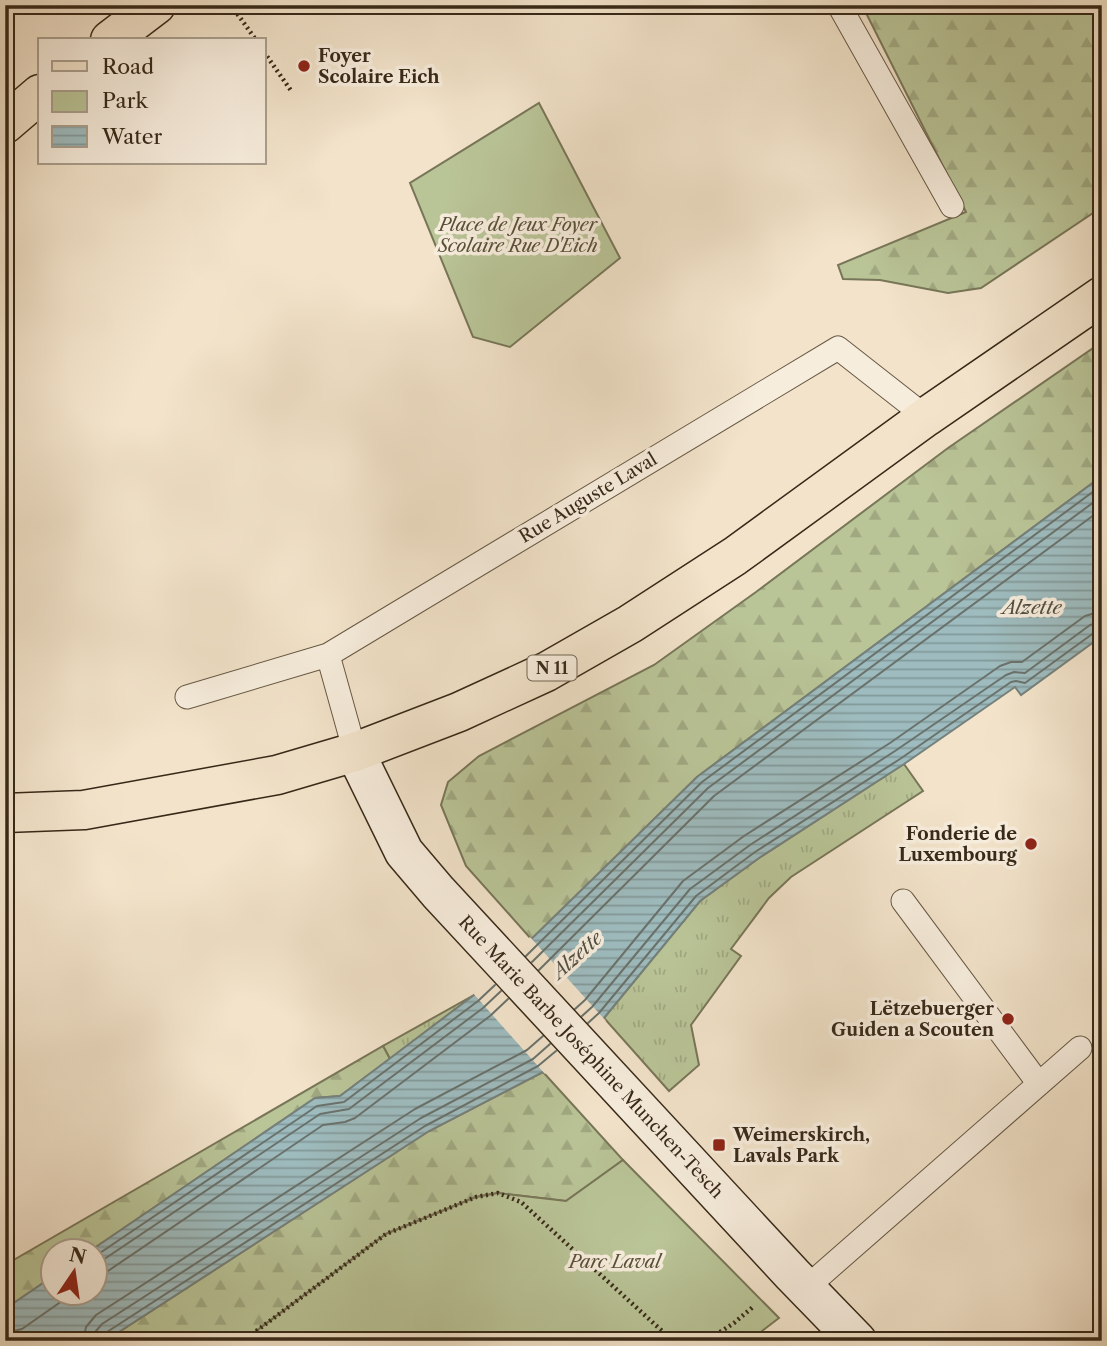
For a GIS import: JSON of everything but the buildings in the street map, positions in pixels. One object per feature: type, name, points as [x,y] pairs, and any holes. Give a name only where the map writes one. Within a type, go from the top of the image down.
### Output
[{"type":"main road","points":[[113,38],[156,5]]},
{"type":"main road","points":[[5,124],[38,95]]},
{"type":"main road","name":"N 11","points":[[5,814],[84,810],[277,775],[355,752],[459,712],[546,672],[630,624],[735,556],[926,417],[1102,296]]},
{"type":"main road","name":"Rue Marie Barbe Joséphine Munchen-Tesch","points":[[355,752],[404,852],[438,892],[857,1341]]},
{"type":"lane","points":[[839,5],[952,206]]},
{"type":"lane","name":"Rue Auguste Laval","points":[[328,655],[838,348],[926,417]]},
{"type":"lane","points":[[187,697],[328,655],[355,752]]},
{"type":"lane","points":[[903,901],[1038,1084]]},
{"type":"lane","points":[[799,1281],[1080,1048]]},
{"type":"path","points":[[231,5],[255,38]]},
{"type":"path","points":[[266,55],[292,92]]},
{"type":"path","points":[[243,1341],[386,1234],[476,1197],[498,1193],[521,1202],[673,1341]]},
{"type":"path","points":[[706,1341],[799,1281]]},
{"type":"green space","points":[[862,5],[1102,5],[1102,207],[981,288],[948,293],[880,280],[843,279],[838,265],[966,212]]},
{"type":"green space","name":"Place de Jeux Foyer Scolaire Rue D'Eich","points":[[539,103],[620,258],[510,347],[473,337],[410,183]]},
{"type":"green space","points":[[1102,342],[1102,476],[697,777],[532,940],[466,866],[441,805],[448,782],[479,756],[654,665],[948,448]]},
{"type":"green space","points":[[904,764],[923,791],[791,877],[769,898],[731,949],[741,956],[691,1025],[699,1065],[669,1091],[604,1018],[700,901],[759,858]]},
{"type":"green space","points":[[474,995],[390,1059],[383,1046]]},
{"type":"green space","points":[[383,1046],[390,1059],[340,1096],[315,1098],[108,1239],[52,1238]]},
{"type":"green space","points":[[543,1072],[623,1160],[566,1201],[498,1193],[476,1197],[386,1234],[243,1341],[105,1341],[429,1131]]},
{"type":"green space","name":"Parc Laval","points":[[623,1160],[779,1318],[749,1341],[243,1341],[386,1234],[476,1197],[498,1193],[566,1201]]},
{"type":"green space","points":[[38,1246],[38,1287],[5,1309],[5,1265]]},
{"type":"water","name":"Alzette","points":[[1102,476],[1102,636],[1021,695],[1015,687],[904,764],[759,858],[700,901],[604,1018],[543,1072],[429,1131],[105,1341],[5,1341],[5,1309],[38,1287],[38,1308],[108,1308],[108,1239],[315,1098],[340,1096],[474,995],[697,777]]},
{"type":"pier","points":[[530,937],[606,1021],[545,1074],[472,992]]},
{"type":"place","name":"Foyer Scolaire Eich","points":[[304,66]]},
{"type":"place","name":"Fonderie de Luxembourg","points":[[1031,844]]},
{"type":"place","name":"Lëtzebuerger Guiden a Scouten","points":[[1008,1019]]},
{"type":"place","name":"Weimerskirch, Lavals Park","points":[[719,1145]]}]
